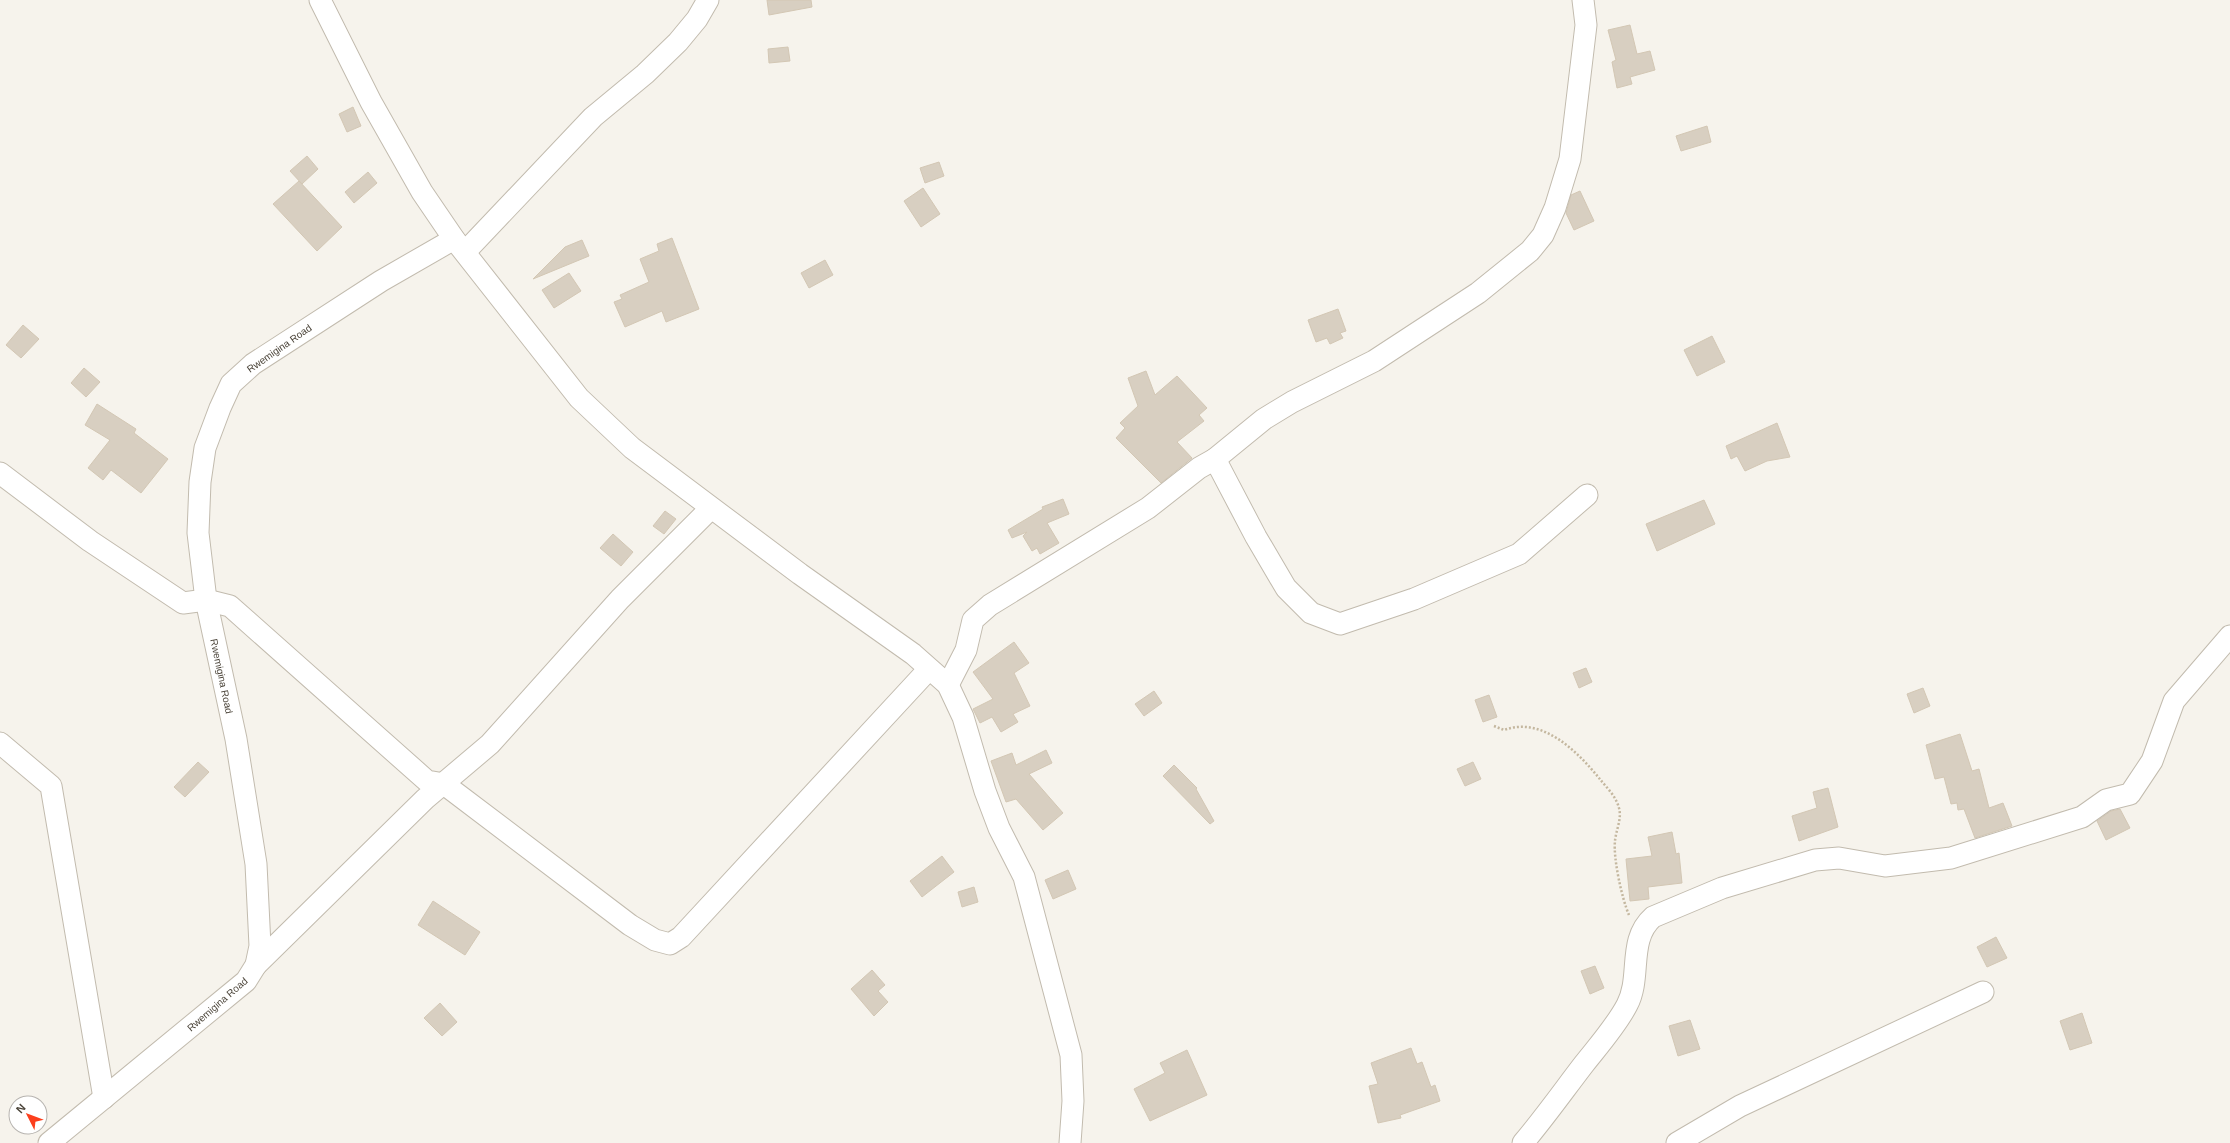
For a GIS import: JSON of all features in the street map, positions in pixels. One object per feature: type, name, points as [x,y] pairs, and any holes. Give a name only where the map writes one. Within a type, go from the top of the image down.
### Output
[{"type":"street","points":[[320,0],[378,115],[422,192],[459,245],[580,398],[632,448],[711,508],[913,654],[948,685],[963,717],[985,791],[999,828],[1024,877],[1071,1055],[1073,1101],[1070,1143]]},
{"type":"street","name":"Rwemigina Road","points":[[49,1143],[246,980],[256,965],[260,946],[256,864],[236,739],[206,600],[198,533],[200,482],[205,448],[231,384],[253,364],[381,281],[459,245],[593,117],[645,74],[678,42],[697,19],[708,0]]},
{"type":"street","points":[[948,685],[966,650],[973,620],[990,605],[1148,508],[1199,468],[1215,459],[1264,419],[1292,402],[1374,361],[1478,292],[1530,251],[1543,235],[1555,208],[1570,159],[1586,25],[1583,0]]},
{"type":"street","points":[[1215,459],[1256,537],[1286,588],[1311,612],[1340,624],[1414,599],[1519,554],[1587,495]]},
{"type":"street","points":[[0,473],[90,541],[182,603],[206,600],[230,606],[426,781],[444,784],[630,925],[655,940],[670,944],[681,937],[929,669]]},
{"type":"street","points":[[256,965],[426,798],[490,744],[620,599],[711,508]]},
{"type":"street","points":[[1523,1143],[1604,1039],[1627,1004],[1632,986],[1640,935],[1645,924],[1653,917],[1722,888],[1815,860],[1840,858],[1885,866],[1951,858],[2082,817],[2106,800],[2130,794],[2152,761],[2174,701],[2230,636]]},
{"type":"street","points":[[0,743],[51,786],[104,1098]]},
{"type":"street","points":[[1677,1143],[1740,1106],[1983,992]]},
{"type":"path","points":[[1494,726],[1504,730],[1514,727],[1530,728],[1566,744],[1580,757],[1612,794],[1619,808],[1620,819],[1615,840],[1615,861],[1628,913],[1640,935]]},
{"type":"building","points":[[767,0],[811,0],[812,7],[769,15]]},
{"type":"building","points":[[1630,25],[1637,54],[1650,51],[1655,70],[1630,77],[1632,84],[1617,88],[1612,62],[1616,60],[1608,30]]},
{"type":"building","points":[[788,47],[790,61],[769,63],[768,49]]},
{"type":"building","points":[[353,107],[361,126],[347,132],[339,114]]},
{"type":"building","points":[[1707,126],[1711,142],[1681,151],[1676,136]]},
{"type":"building","points":[[307,156],[318,169],[302,184],[290,171]]},
{"type":"building","points":[[939,162],[944,176],[925,183],[920,168]]},
{"type":"building","points":[[368,172],[377,183],[354,203],[345,192]]},
{"type":"building","points":[[299,181],[342,227],[317,251],[273,204]]},
{"type":"building","points":[[923,188],[940,214],[921,227],[904,201]]},
{"type":"building","points":[[1580,191],[1594,221],[1574,230],[1566,213],[1571,195]]},
{"type":"building","points":[[672,238],[699,309],[666,322],[662,311],[625,327],[614,302],[622,299],[620,295],[649,282],[640,259],[659,251],[657,244]]},
{"type":"building","points":[[582,240],[589,256],[533,279],[565,247]]},
{"type":"building","points":[[825,260],[833,275],[809,288],[801,273]]},
{"type":"building","points":[[569,273],[581,291],[554,308],[542,290]]},
{"type":"building","points":[[1338,309],[1346,331],[1340,333],[1343,338],[1330,344],[1327,338],[1316,342],[1308,320]]},
{"type":"building","points":[[23,325],[39,339],[21,358],[6,345]]},
{"type":"building","points":[[1712,336],[1725,362],[1697,376],[1684,350]]},
{"type":"building","points":[[84,368],[100,382],[86,397],[71,383]]},
{"type":"building","points":[[1146,371],[1155,395],[1177,376],[1207,408],[1199,415],[1204,421],[1177,442],[1192,458],[1161,483],[1116,438],[1125,428],[1120,423],[1138,406],[1128,378]]},
{"type":"building","points":[[97,404],[136,429],[134,433],[168,459],[141,493],[111,470],[103,480],[88,468],[110,440],[85,425]]},
{"type":"building","points":[[1777,423],[1790,457],[1767,461],[1745,471],[1737,456],[1731,459],[1726,446]]},
{"type":"building","points":[[1063,499],[1069,514],[1047,523],[1059,543],[1040,554],[1037,548],[1032,551],[1023,536],[1027,532],[1012,538],[1008,530],[1043,509],[1042,507]]},
{"type":"building","points":[[1704,500],[1715,524],[1657,551],[1646,524]]},
{"type":"building","points":[[665,511],[676,519],[664,534],[653,526]]},
{"type":"building","points":[[613,534],[633,552],[621,566],[600,548]]},
{"type":"building","points":[[1014,642],[1029,663],[1014,673],[1030,706],[1013,714],[1018,722],[1001,732],[992,717],[980,723],[973,709],[993,699],[973,672]]},
{"type":"building","points":[[1586,668],[1592,682],[1579,688],[1573,673]]},
{"type":"building","points":[[1923,688],[1930,706],[1914,713],[1907,694]]},
{"type":"building","points":[[1154,691],[1162,703],[1144,716],[1135,704]]},
{"type":"building","points":[[1489,695],[1497,717],[1483,722],[1475,700]]},
{"type":"building","points":[[1960,734],[1972,771],[1979,769],[1989,808],[2003,803],[2012,826],[1975,838],[1964,809],[1958,810],[1957,803],[1951,804],[1944,777],[1935,779],[1926,745]]},
{"type":"building","points":[[1046,750],[1052,763],[1029,774],[1063,813],[1043,830],[1016,799],[1006,802],[991,761],[1012,753],[1016,765]]},
{"type":"building","points":[[198,762],[209,772],[185,797],[174,787]]},
{"type":"building","points":[[1473,762],[1481,779],[1465,786],[1457,769]]},
{"type":"building","points":[[1174,765],[1197,788],[1196,789],[1214,821],[1210,824],[1163,776]]},
{"type":"building","points":[[1828,788],[1838,827],[1799,841],[1792,816],[1817,808],[1813,792]]},
{"type":"building","points":[[2120,809],[2130,828],[2106,840],[2097,821],[2111,811]]},
{"type":"building","points":[[1672,832],[1676,854],[1679,853],[1682,883],[1648,887],[1649,899],[1630,901],[1626,859],[1652,856],[1648,837]]},
{"type":"building","points":[[942,856],[954,872],[922,897],[910,881]]},
{"type":"building","points":[[1068,870],[1076,889],[1053,899],[1045,880]]},
{"type":"building","points":[[974,887],[978,902],[962,907],[958,892]]},
{"type":"building","points":[[433,901],[480,932],[465,955],[418,925]]},
{"type":"building","points":[[1996,937],[2007,958],[1987,967],[1977,947]]},
{"type":"building","points":[[1595,966],[1604,988],[1590,994],[1581,971]]},
{"type":"building","points":[[872,970],[885,985],[878,991],[888,1002],[874,1016],[851,989]]},
{"type":"building","points":[[440,1003],[457,1022],[442,1036],[424,1018]]},
{"type":"building","points":[[2082,1013],[2092,1043],[2070,1050],[2060,1021]]},
{"type":"building","points":[[1690,1020],[1700,1049],[1678,1056],[1669,1026]]},
{"type":"building","points":[[1411,1048],[1417,1064],[1422,1062],[1431,1087],[1435,1085],[1440,1101],[1400,1115],[1401,1118],[1378,1123],[1369,1086],[1378,1084],[1371,1063]]},
{"type":"building","points":[[1187,1050],[1207,1095],[1150,1121],[1134,1089],[1165,1073],[1160,1063]]}]
